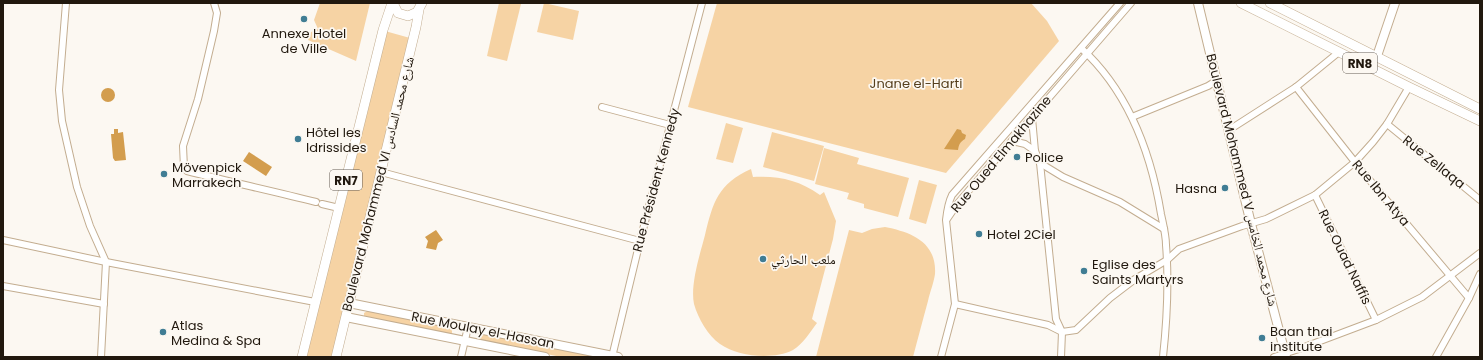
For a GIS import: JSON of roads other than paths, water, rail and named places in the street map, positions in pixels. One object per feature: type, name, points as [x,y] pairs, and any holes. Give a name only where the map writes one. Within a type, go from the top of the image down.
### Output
[{"type":"main road","name":"RN7","points":[[392,3],[396,11],[402,15],[413,15],[420,7]]},
{"type":"main road","name":"RN7","points":[[302,357],[383,30],[392,3]]},
{"type":"main road","name":"RN8","points":[[1241,3],[1480,121]]},
{"type":"main road","name":"RN8","points":[[1270,3],[1377,56],[1480,110]]},
{"type":"main road","name":"Boulevard Mohammed VI شارع محمد السادس","points":[[336,357],[420,7]]},
{"type":"street","points":[[66,3],[59,90],[62,121],[83,207],[96,242],[106,262],[101,357]]},
{"type":"street","points":[[214,3],[217,13],[214,31],[198,100],[183,146],[184,168],[187,171],[227,182],[339,208]]},
{"type":"street","name":"Rue Président Kennedy","points":[[614,357],[640,241],[702,3]]},
{"type":"street","name":"Rue Oued Elmakhazine","points":[[946,220],[947,208],[952,195],[1120,3]]},
{"type":"street","name":"Rue Oued Elmakhazine","points":[[946,220],[958,203],[1131,3]]},
{"type":"street","name":"Boulevard Mohammed V شارع محمد الخامس","points":[[1198,3],[1251,224],[1285,356]]},
{"type":"street","points":[[1377,56],[1395,3]]},
{"type":"street","points":[[1081,48],[1088,53],[1109,79],[1132,117],[1144,144],[1157,186],[1166,243],[1167,260],[1167,318],[1163,357]]},
{"type":"street","points":[[1229,130],[1296,87],[1339,52]]},
{"type":"street","points":[[1132,117],[1208,86],[1216,81]]},
{"type":"street","name":"Rue Ibn Atya","points":[[1296,87],[1355,162],[1469,298]]},
{"type":"street","points":[[955,304],[1048,326],[1062,332],[1076,330],[1110,298],[1135,279],[1167,260],[1180,249],[1242,226],[1266,219],[1315,195],[1355,162],[1387,124],[1409,87]]},
{"type":"street","points":[[602,107],[670,125]]},
{"type":"street","points":[[1032,118],[1035,151],[1040,163],[1056,319],[1062,332],[1061,357]]},
{"type":"street","name":"Rue Zellaqa","points":[[1387,124],[1480,200]]},
{"type":"street","points":[[1012,141],[1025,144],[1035,151]]},
{"type":"street","points":[[1040,163],[1063,177],[1120,202],[1164,229]]},
{"type":"street","points":[[381,172],[640,241]]},
{"type":"street","name":"Rue Ouad Naffis","points":[[1315,195],[1376,320]]},
{"type":"street","points":[[941,357],[955,304],[946,220]]},
{"type":"street","points":[[3,240],[106,262],[315,302]]},
{"type":"street","points":[[1274,357],[1285,356],[1376,320],[1422,297],[1480,253]]},
{"type":"street","points":[[1436,357],[1480,275]]},
{"type":"street","points":[[3,286],[104,304]]},
{"type":"street","name":"Rue Moulay el-Hassan","points":[[349,303],[614,357]]},
{"type":"street","name":"Rue Moulay el-Hassan","points":[[346,317],[545,357]]},
{"type":"street","points":[[461,357],[468,327]]},
{"type":"place","name":"Annexe Hotel de Ville","points":[[304,19]]},
{"type":"place","name":"Hôtel les Idrissides","points":[[298,139]]},
{"type":"place","name":"Police","points":[[1017,157]]},
{"type":"place","name":"Mövenpick Marrakech","points":[[164,174]]},
{"type":"place","name":"Hasna","points":[[1225,188]]},
{"type":"place","name":"Hotel 2Ciel","points":[[979,234]]},
{"type":"place","name":"ملعب الحارثي","points":[[763,259]]},
{"type":"place","name":"Eglise des Saints Martyrs","points":[[1084,271]]},
{"type":"place","name":"Atlas Medina & Spa","points":[[163,332]]},
{"type":"place","name":"Baan thai institute","points":[[1262,338]]},
{"type":"park label","name":"Jnane el-Harti","points":[[916,83]]}]
